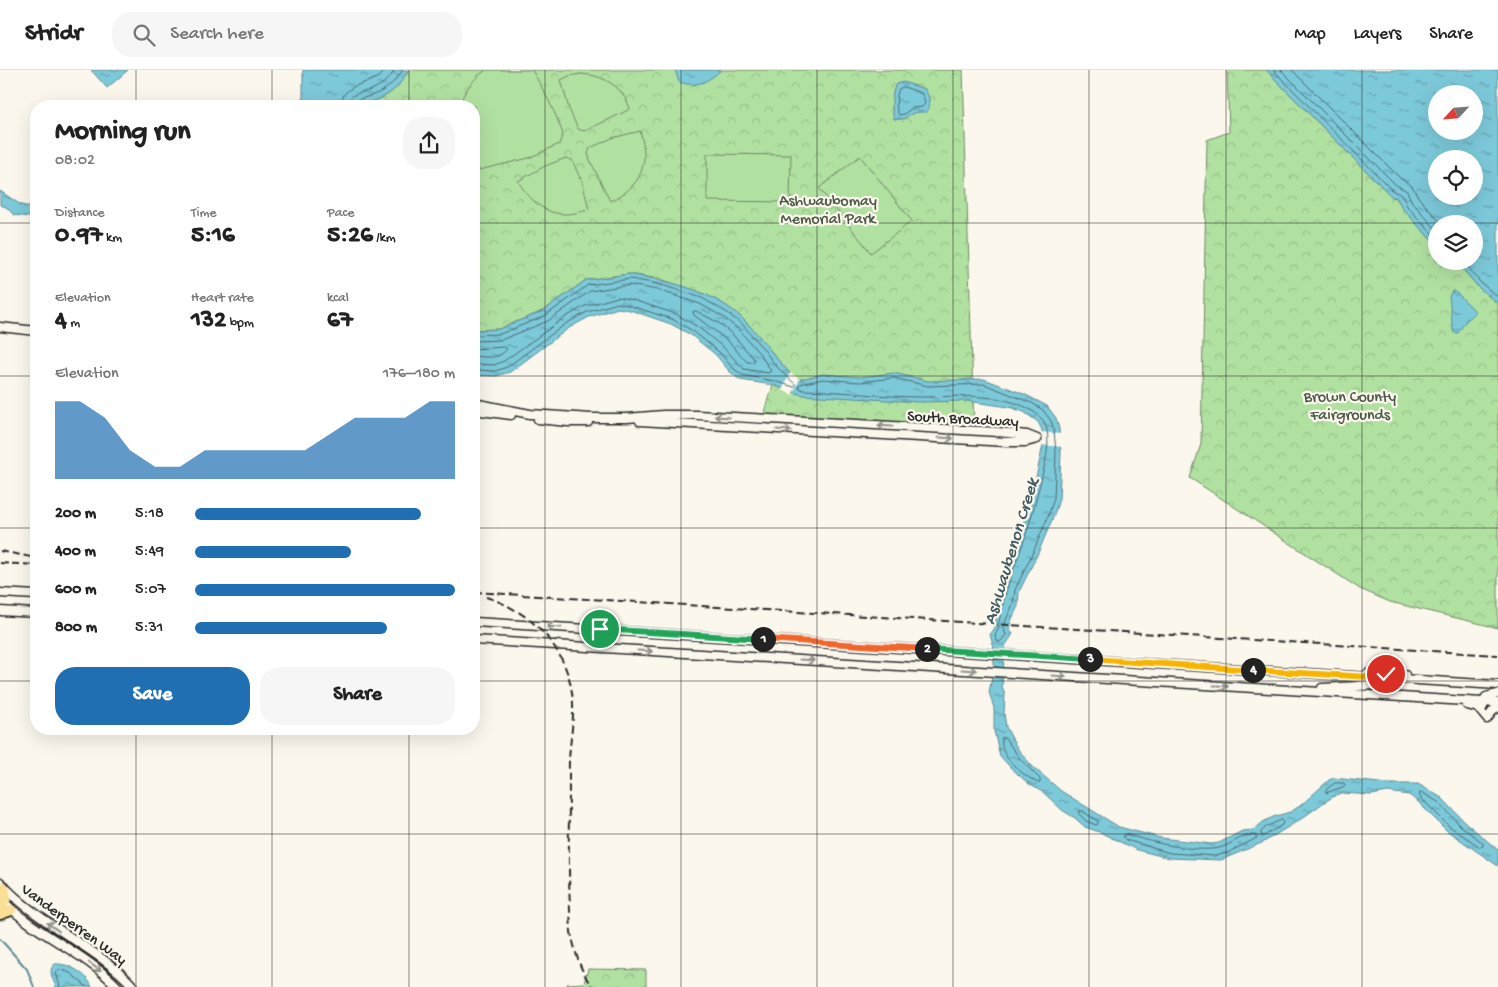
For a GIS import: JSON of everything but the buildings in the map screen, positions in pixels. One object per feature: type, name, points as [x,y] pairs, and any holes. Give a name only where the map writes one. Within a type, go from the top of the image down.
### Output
[{"type":"highway","points":[[0,914],[6,896],[2,884]]},
{"type":"main road","points":[[0,327],[30,330]]},
{"type":"main road","name":"South Broadway","points":[[480,404],[530,414],[614,418],[697,415],[998,432],[1027,435],[1037,439],[1026,442],[1007,442],[737,426],[697,426],[649,421],[568,422],[480,411]]},
{"type":"main road","points":[[0,593],[30,595]]},
{"type":"main road","points":[[0,611],[30,613]]},
{"type":"main road","points":[[480,622],[1498,685]]},
{"type":"main road","points":[[480,640],[986,671],[1010,673],[1310,691],[1326,692],[1382,696],[1484,702],[1498,705],[1487,719],[1484,713],[1472,706],[1346,698],[1326,692]]},
{"type":"main road","points":[[1358,676],[1376,672],[1384,662],[1393,673],[1498,680]]},
{"type":"main road","points":[[1310,691],[1321,688],[1377,685],[1386,678],[1387,668]]},
{"type":"main road","points":[[1484,713],[1486,697],[1498,694]]},
{"type":"main road","name":"Vanderperren Way","points":[[2,884],[20,902],[56,929],[114,967],[134,987]]},
{"type":"main road","name":"Vanderperren Way","points":[[4,904],[94,966],[118,987]]},
{"type":"green space","name":"Ashwaubomay Memorial Park","points":[[409,70],[963,70],[974,431],[763,419],[773,385],[788,372],[745,321],[729,308],[705,294],[660,279],[629,274],[586,280],[543,311],[499,329],[480,330],[480,100],[367,100],[396,88]]},
{"type":"green space","points":[[486,70],[532,70],[549,101],[563,134],[559,144],[529,158],[480,170],[480,100],[461,100],[477,77]]},
{"type":"green space","name":"Brown County Fairgrounds","points":[[1227,70],[1266,70],[1392,197],[1396,197],[1403,209],[1428,236],[1428,270],[1464,270],[1478,287],[1498,304],[1498,628],[1390,602],[1360,589],[1190,478],[1201,444],[1207,140],[1229,132]]},
{"type":"green space","points":[[581,74],[604,79],[611,83],[622,94],[630,109],[584,131],[578,129],[569,109],[561,80],[569,76]]},
{"type":"green space","points":[[640,131],[644,153],[641,173],[630,189],[610,201],[590,160],[588,154],[590,148],[612,138]]},
{"type":"green space","points":[[707,154],[791,155],[790,202],[707,201]]},
{"type":"green space","points":[[860,156],[912,221],[871,253],[819,188]]},
{"type":"green space","points":[[566,158],[572,160],[581,177],[589,209],[577,213],[557,213],[539,206],[518,181],[545,166]]},
{"type":"green space","points":[[588,969],[646,970],[646,987],[567,987],[567,984],[584,983]]},
{"type":"water","points":[[91,70],[128,70],[107,88]]},
{"type":"water","points":[[303,70],[409,70],[398,86],[378,100],[303,100]]},
{"type":"water","points":[[675,70],[721,70],[701,83],[685,84],[679,82]]},
{"type":"water","points":[[1266,70],[1498,70],[1498,304],[1478,287],[1464,270],[1483,270],[1483,215],[1428,215],[1428,236],[1403,209],[1396,197],[1392,197]]},
{"type":"water","points":[[903,82],[925,89],[930,103],[927,112],[911,114],[903,119],[894,119],[892,106],[893,92],[896,84]]},
{"type":"water","points":[[0,191],[21,205],[30,207],[30,217],[14,215],[6,207],[0,205]]},
{"type":"water","points":[[629,274],[676,284],[707,295],[734,311],[752,328],[793,377],[801,379],[823,374],[860,377],[894,373],[928,381],[984,379],[1024,394],[1047,406],[1056,418],[1059,429],[1061,453],[1059,499],[1038,553],[1019,592],[1018,606],[1009,629],[1013,634],[1005,646],[1002,686],[1005,695],[1004,713],[1006,727],[1017,748],[1032,766],[1061,791],[1119,827],[1161,838],[1211,844],[1219,843],[1242,831],[1254,830],[1263,822],[1273,817],[1290,812],[1334,778],[1388,784],[1418,784],[1442,798],[1465,822],[1498,850],[1498,866],[1446,830],[1409,795],[1388,792],[1371,795],[1343,793],[1336,795],[1264,842],[1221,860],[1169,858],[1137,850],[1085,827],[1062,810],[1044,793],[1029,784],[1000,756],[994,731],[994,708],[989,692],[994,668],[994,649],[990,634],[994,629],[1004,578],[1014,555],[1035,482],[1043,445],[1042,430],[1038,422],[1024,412],[1009,407],[967,401],[920,402],[802,395],[773,385],[740,380],[729,371],[716,355],[691,335],[671,324],[630,310],[618,308],[589,317],[569,328],[510,372],[496,376],[480,375],[480,330],[499,329],[543,311],[586,280]]},
{"type":"water","points":[[1452,291],[1455,291],[1475,311],[1458,333],[1454,333],[1453,330],[1449,296]]},
{"type":"water","points":[[55,964],[66,965],[77,970],[90,982],[92,987],[56,987],[51,972]]},
{"type":"pier","points":[[790,373],[800,379],[792,395],[782,390]]},
{"type":"pier","points":[[1040,432],[1062,434],[1064,447],[1040,445]]},
{"type":"waterway","points":[[0,939],[27,969],[34,987]]},
{"type":"railway","points":[[0,551],[30,557]]},
{"type":"railway","points":[[0,563],[30,565]]},
{"type":"railway","points":[[480,592],[1498,655]]},
{"type":"railway","points":[[486,597],[520,613],[547,637],[557,651],[571,685],[573,704],[569,763],[571,932],[578,961],[592,987]]},
{"type":"route","points":[[600,629],[1386,678],[1386,674]]},
{"type":"water label","name":"Ashwaubenon Creek","points":[[1010,551]]}]
